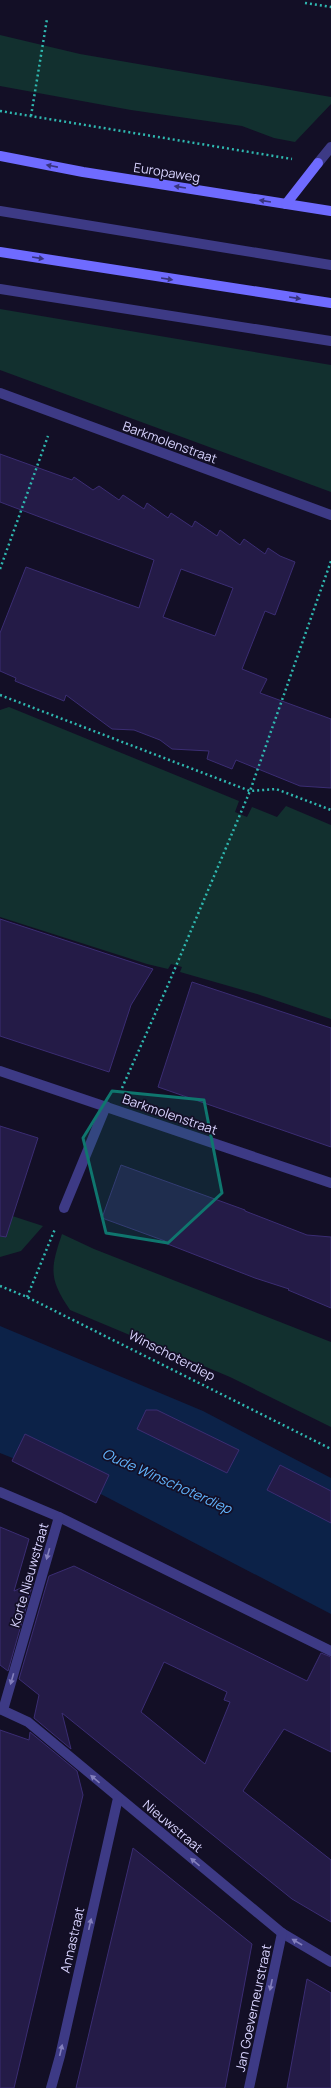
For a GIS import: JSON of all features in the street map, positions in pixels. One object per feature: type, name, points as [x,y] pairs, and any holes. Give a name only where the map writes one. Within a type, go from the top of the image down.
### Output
[{"type":"main road","name":"Europaweg","points":[[0,156],[83,172],[331,211]]},
{"type":"main road","points":[[286,204],[318,163]]},
{"type":"main road","points":[[0,252],[331,303]]},
{"type":"street","points":[[318,163],[331,147]]},
{"type":"street","points":[[0,211],[331,265]]},
{"type":"street","points":[[0,288],[331,341]]},
{"type":"street","name":"Barkmolenstraat","points":[[0,393],[331,515]]},
{"type":"street","name":"Barkmolenstraat","points":[[0,1071],[331,1183]]},
{"type":"street","points":[[64,1208],[110,1107]]},
{"type":"street","points":[[0,1492],[59,1517],[331,1651]]},
{"type":"street","name":"Korte Nieuwstraat","points":[[2,1709],[59,1517]]},
{"type":"street","name":"Nieuwstraat","points":[[2,1709],[28,1722],[282,1933],[331,1962]]},
{"type":"street","name":"Annastraat","points":[[51,2088],[60,2056],[118,1798]]},
{"type":"street","name":"Jan Goeverneurstraat","points":[[249,2088],[282,1933]]},
{"type":"path","points":[[305,3],[331,7]]},
{"type":"path","points":[[31,116],[47,19]]},
{"type":"path","points":[[0,111],[318,163]]},
{"type":"path","points":[[0,569],[56,414]]},
{"type":"path","points":[[110,1107],[168,985],[250,791],[331,561]]},
{"type":"path","points":[[0,695],[250,791],[276,789],[331,810]]},
{"type":"path","points":[[27,1297],[64,1208]]},
{"type":"path","name":"Winschoterdiep","points":[[0,1286],[27,1297],[331,1449]]},
{"type":"highlighted area","points":[[112,1091],[204,1100],[222,1193],[168,1243],[106,1233],[83,1138]]},
{"type":"green space","points":[[0,35],[80,54],[331,97],[331,104],[295,142],[274,138],[242,126],[131,110],[0,86]]},
{"type":"green space","points":[[0,309],[331,365],[331,492],[0,370]]},
{"type":"green space","points":[[9,707],[239,801],[235,812],[247,817],[252,807],[277,817],[286,806],[331,825],[331,1019],[257,994],[180,972],[182,967],[171,964],[168,969],[147,964],[0,917],[0,710]]},
{"type":"green space","points":[[0,1212],[43,1226],[21,1251],[0,1257]]},
{"type":"green space","points":[[62,1234],[94,1249],[331,1342],[331,1427],[230,1377],[70,1310],[58,1290],[54,1274],[55,1256]]},
{"type":"water","name":"Oude Winschoterdiep","points":[[0,1326],[203,1411],[331,1478],[331,1614],[95,1491],[0,1453]]},
{"type":"building","points":[[0,454],[72,480],[74,477],[93,490],[99,486],[119,500],[123,495],[144,509],[147,503],[168,518],[171,513],[192,527],[195,521],[217,536],[220,530],[240,545],[244,539],[265,554],[268,548],[280,556],[295,562],[275,615],[265,611],[242,669],[267,679],[260,693],[331,719],[331,788],[300,786],[236,760],[232,769],[207,759],[209,751],[172,749],[160,740],[134,730],[112,729],[66,695],[64,701],[15,681],[16,678],[0,671],[0,633],[26,567],[139,608],[154,560],[0,502]],"holes":[[[181,569],[233,588],[215,636],[163,617]]]},
{"type":"building","points":[[0,919],[153,969],[131,1005],[109,1072],[0,1036]]},
{"type":"building","points":[[192,982],[331,1028],[331,1147],[158,1087]]},
{"type":"building","points":[[0,1126],[38,1138],[6,1237],[0,1236]]},
{"type":"building","points":[[121,1165],[245,1210],[307,1235],[331,1237],[331,1308],[288,1290],[289,1289],[255,1278],[165,1243],[165,1241],[102,1218]]},
{"type":"building","points":[[146,1410],[157,1410],[239,1450],[227,1473],[137,1429]]},
{"type":"building","points":[[25,1434],[109,1475],[96,1503],[12,1461]]},
{"type":"building","points":[[280,1465],[331,1491],[331,1523],[267,1490]]},
{"type":"building","points":[[0,1527],[29,1539],[14,1591],[33,1583],[8,1671],[0,1665]]},
{"type":"building","points":[[74,1566],[307,1681],[321,1653],[331,1657],[331,1752],[284,1729],[243,1791],[331,1860],[331,1922],[292,1899],[62,1713],[71,1749],[34,1718],[39,1695],[19,1679],[49,1576]],"holes":[[[164,1662],[227,1692],[224,1700],[230,1702],[205,1764],[141,1712]]]},
{"type":"building","points":[[0,1730],[29,1740],[30,1732],[77,1771],[83,1795],[14,2088],[0,2088]]},
{"type":"building","points":[[133,1848],[252,1944],[225,2088],[76,2088]]},
{"type":"building","points":[[307,1979],[331,1993],[331,2088],[287,2088]]}]
